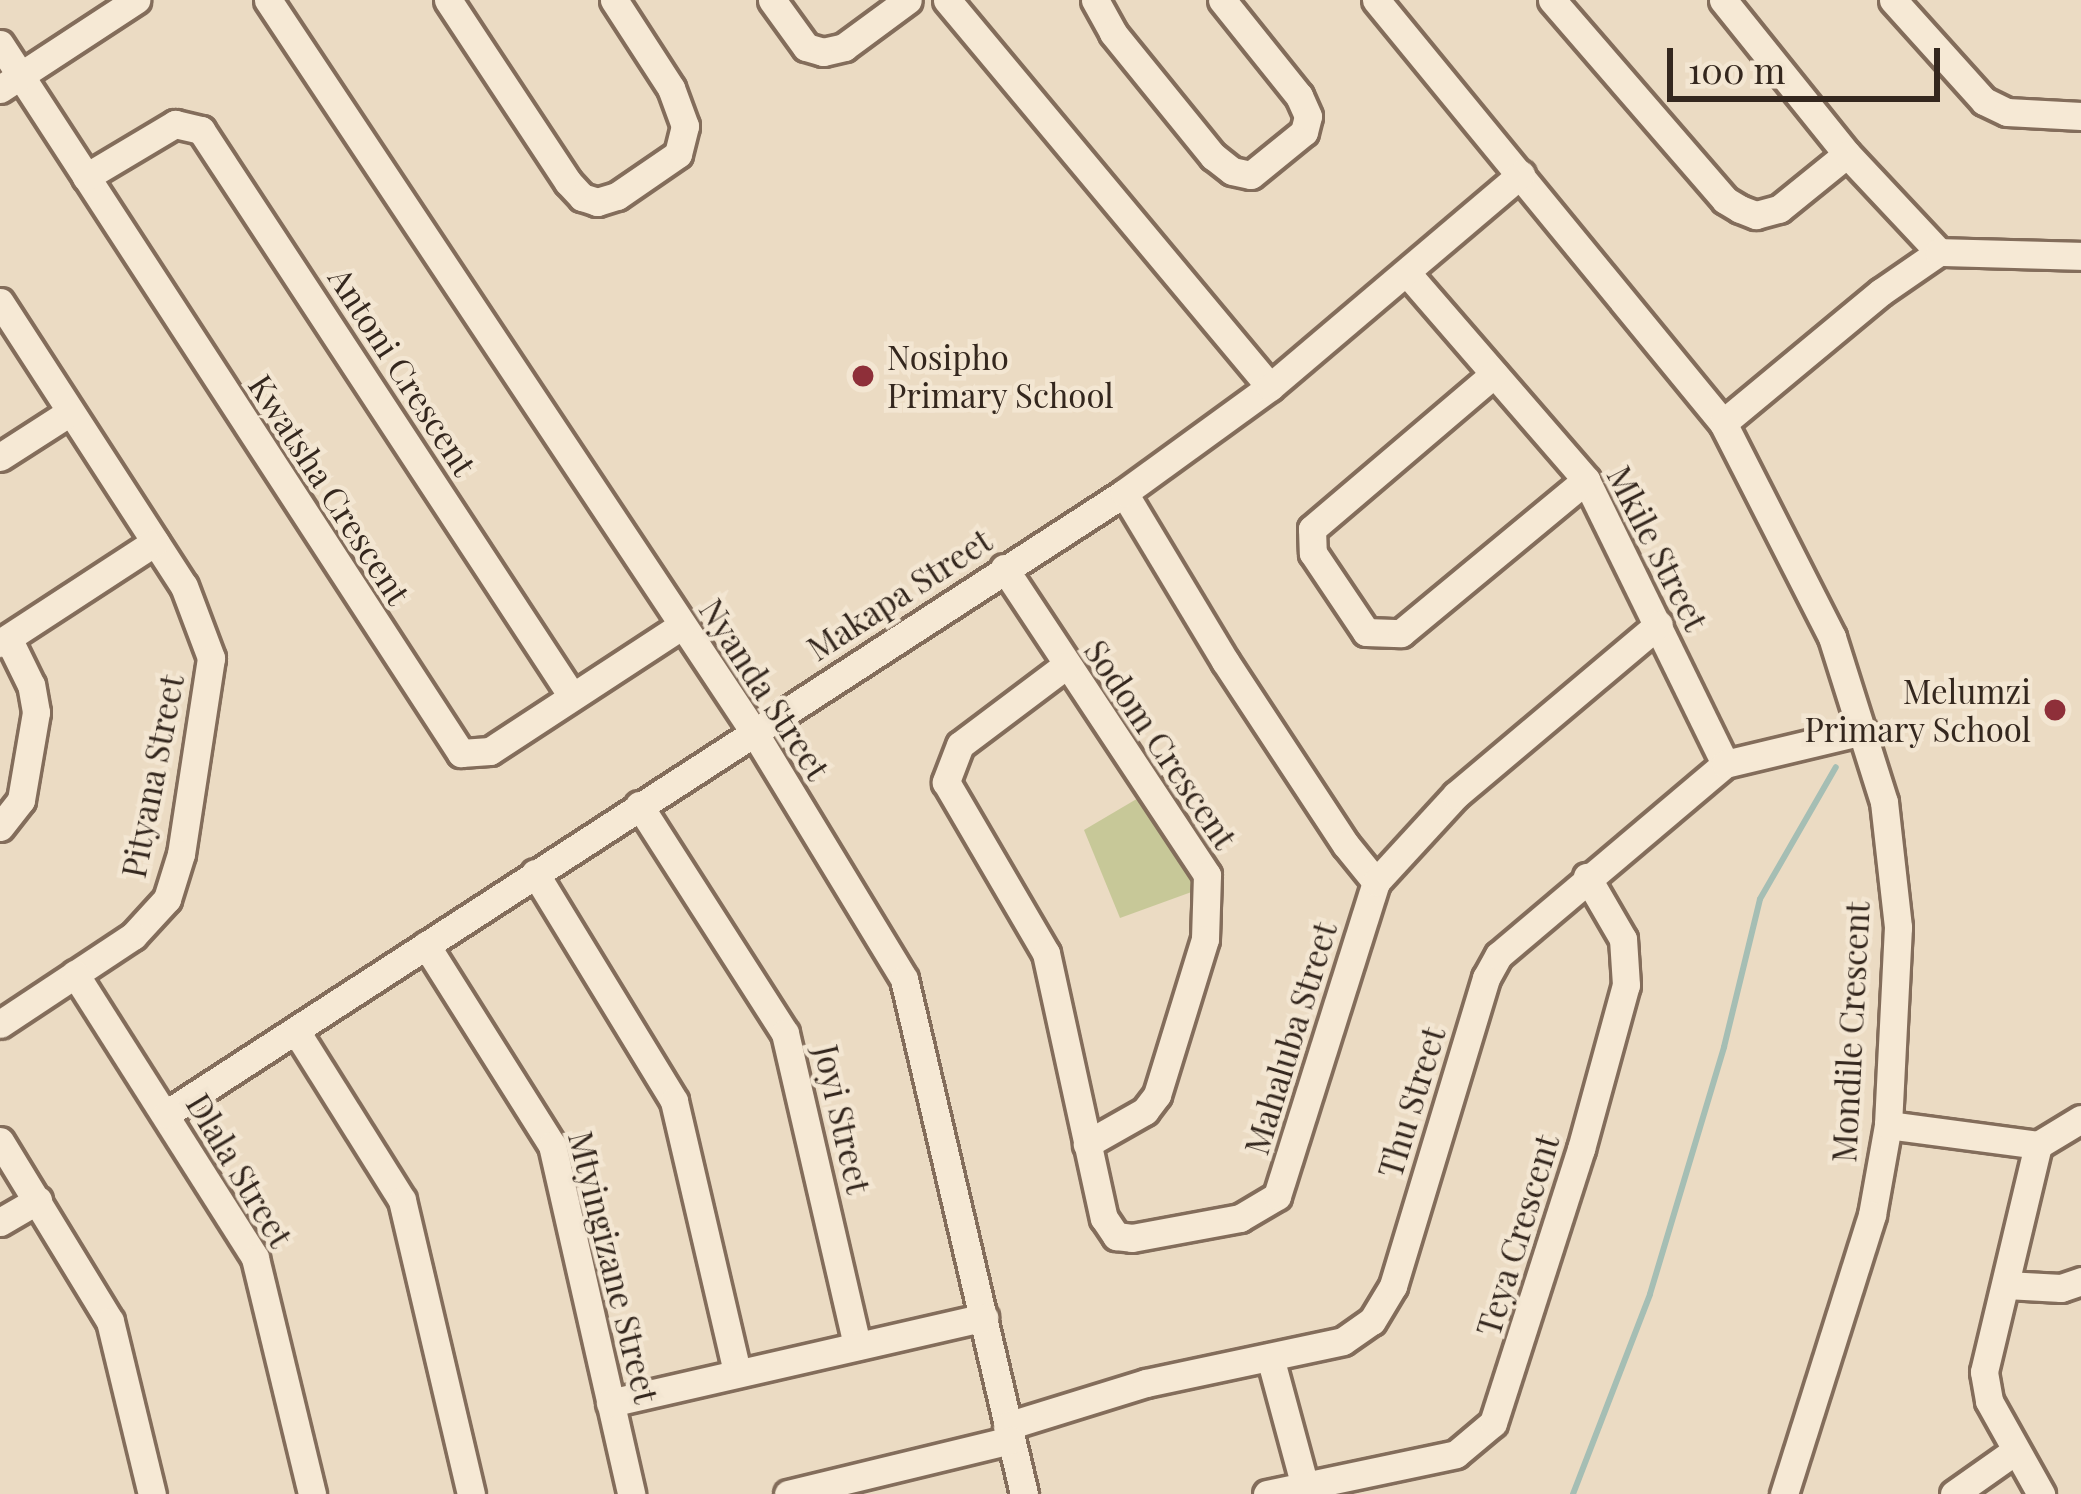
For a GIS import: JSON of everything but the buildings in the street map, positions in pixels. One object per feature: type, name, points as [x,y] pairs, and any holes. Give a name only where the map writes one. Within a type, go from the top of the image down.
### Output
[{"type":"street","points":[[10,82],[136,0]]},
{"type":"street","name":"Nyanda Street","points":[[268,0],[754,732],[912,996],[1024,1494]]},
{"type":"street","points":[[448,0],[568,182],[582,197],[597,202],[617,196],[678,154],[685,126],[671,88],[614,0]]},
{"type":"street","points":[[772,0],[806,47],[823,52],[844,47],[908,0]]},
{"type":"street","points":[[947,0],[1270,387]]},
{"type":"street","points":[[1096,0],[1113,33],[1213,156],[1232,171],[1251,175],[1292,145],[1304,132],[1308,116],[1299,96],[1222,0]]},
{"type":"street","name":"Mondile Crescent","points":[[1376,0],[1723,422],[1832,637],[1884,802],[1898,926],[1888,1125],[1872,1215],[1784,1494]]},
{"type":"street","points":[[1552,0],[1726,200],[1740,209],[1756,215],[1779,209],[1847,154]]},
{"type":"street","points":[[1723,0],[1847,154],[1939,252]]},
{"type":"street","points":[[1893,0],[1964,84],[1996,109],[2081,116]]},
{"type":"street","name":"Kwatsha Crescent","points":[[0,44],[10,82],[86,177],[450,743],[461,753],[480,755],[681,626]]},
{"type":"street","name":"Antoni Crescent","points":[[86,177],[183,122],[211,143],[572,696]]},
{"type":"street","name":"Makapa Street","points":[[166,1114],[1124,493],[1270,387],[1521,174]]},
{"type":"street","points":[[1723,422],[1881,292],[1939,252],[2081,256]]},
{"type":"street","name":"Mkile Street","points":[[1407,273],[1586,480],[1725,764]]},
{"type":"street","name":"Pityana Street","points":[[0,302],[196,608],[211,658],[181,854],[167,898],[154,915],[0,1024]]},
{"type":"street","points":[[1494,374],[1312,529],[1313,553],[1366,632],[1401,633],[1586,480]]},
{"type":"street","points":[[0,457],[70,412]]},
{"type":"street","points":[[1124,493],[1225,661],[1346,845],[1376,882]]},
{"type":"street","points":[[0,827],[21,800],[36,712],[31,685],[4,640],[155,542]]},
{"type":"street","name":"Sodom Crescent","points":[[1004,568],[1065,666],[1193,849],[1209,887],[1205,939],[1157,1096],[1145,1111],[1087,1144]]},
{"type":"street","name":"Mahaluba Street","points":[[1065,666],[960,745],[946,782],[1046,953],[1104,1219],[1116,1236],[1186,1230],[1266,1207],[1286,1174],[1376,882],[1456,795],[1659,624]]},
{"type":"street","name":"Thu Street","points":[[788,1494],[888,1483],[1146,1383],[1343,1341],[1380,1314],[1397,1273],[1486,978],[1507,946],[1725,764],[1864,731]]},
{"type":"street","name":"Joyi Street","points":[[639,805],[785,1033],[857,1346]]},
{"type":"street","points":[[536,873],[669,1089],[737,1372]]},
{"type":"street","name":"Teya Crescent","points":[[1267,1494],[1306,1490],[1456,1454],[1482,1436],[1499,1410],[1582,1149],[1626,985],[1623,939],[1587,877]]},
{"type":"street","name":"Mtyingizane Street","points":[[426,945],[551,1145],[631,1494]]},
{"type":"street","name":"Dlala Street","points":[[75,974],[255,1258],[312,1494]]},
{"type":"street","points":[[296,1031],[402,1200],[471,1494]]},
{"type":"street","points":[[1888,1125],[2038,1144],[2081,1119]]},
{"type":"street","points":[[0,1141],[110,1321],[152,1494]]},
{"type":"street","points":[[2038,1144],[1985,1358],[1985,1388],[2014,1451],[2041,1494]]},
{"type":"street","points":[[0,1222],[38,1200]]},
{"type":"street","points":[[2006,1285],[2061,1288],[2081,1281]]},
{"type":"street","points":[[610,1403],[984,1317]]},
{"type":"street","points":[[1270,1357],[1306,1490]]},
{"type":"street","points":[[1954,1494],[2014,1451]]},
{"type":"green space","points":[[1140,797],[1197,890],[1120,918],[1084,830]]},
{"type":"waterway","points":[[1573,1494],[1650,1294],[1724,1047],[1760,899],[1836,767]]},
{"type":"place","name":"Nosipho Primary School","points":[[863,376]]},
{"type":"place","name":"Melumzi Primary School","points":[[2055,710]]}]
